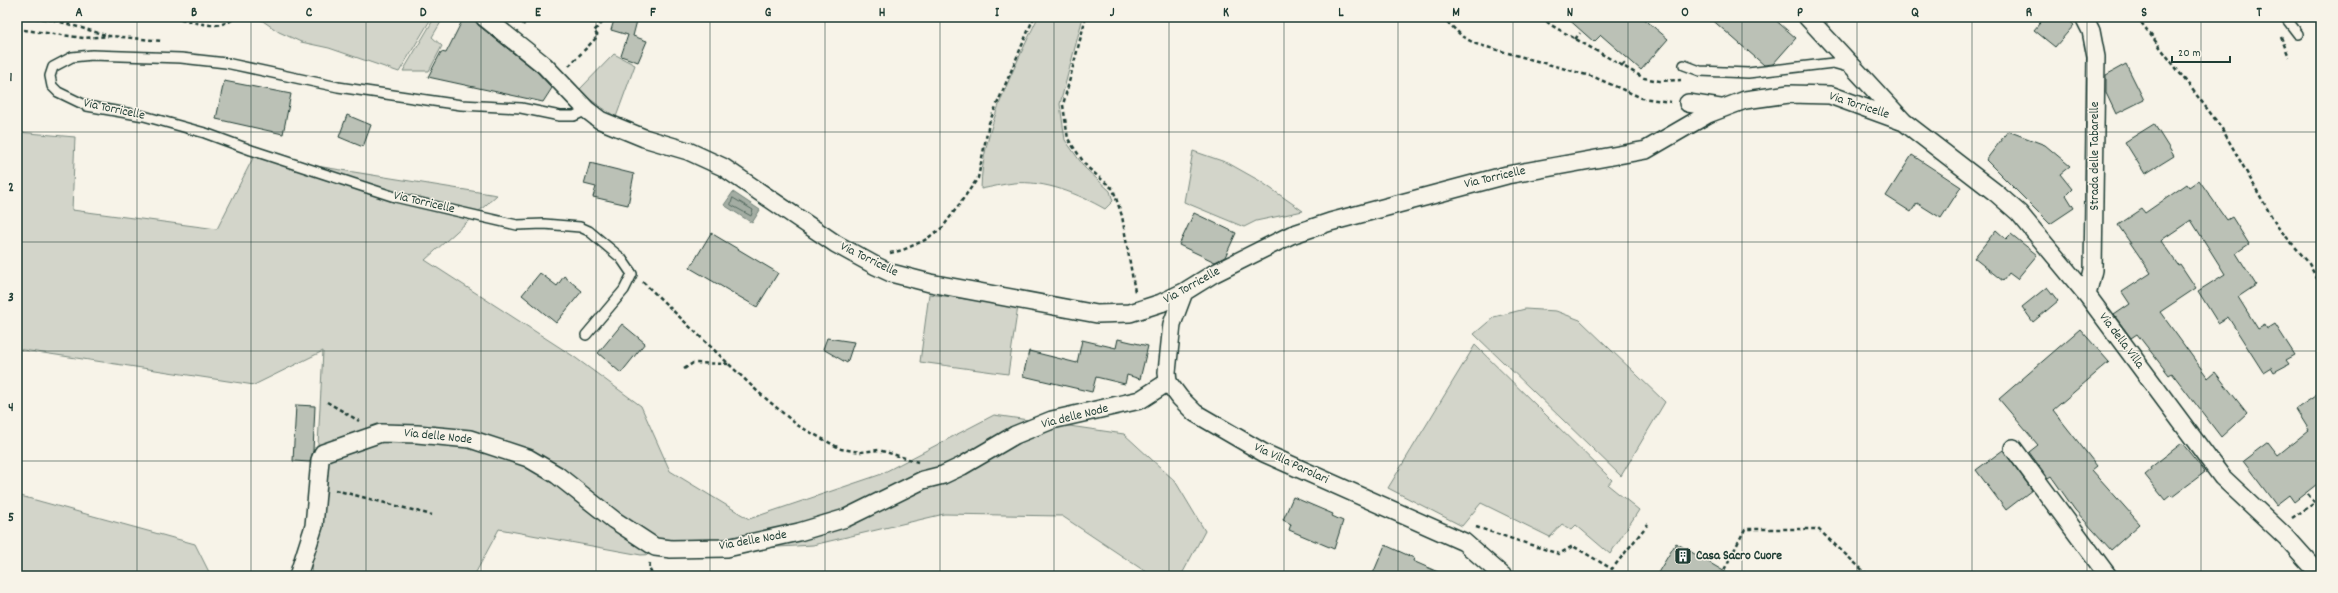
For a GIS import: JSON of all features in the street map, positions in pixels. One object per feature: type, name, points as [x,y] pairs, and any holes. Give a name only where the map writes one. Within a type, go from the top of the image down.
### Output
[{"type":"street","name":"Via Torricelle","points":[[484,17],[544,65],[587,110],[613,127],[688,151],[723,166],[861,258],[891,273],[930,283],[1069,310],[1104,314],[1130,313],[1162,303],[1184,292],[1213,274],[1309,229],[1378,208],[1507,175],[1646,150],[1720,108],[1745,100],[1770,95],[1810,93],[1830,95],[1853,102],[1904,122]]},
{"type":"street","points":[[1807,17],[1904,122]]},
{"type":"street","name":"Strada delle Tabarelle","points":[[2084,17],[2091,31],[2096,57],[2093,270],[2087,295]]},
{"type":"street","name":"Via Torricelle","points":[[1688,103],[1720,108]]},
{"type":"street","name":"Via della Villa","points":[[1904,122],[1996,193],[2019,213],[2087,295],[2222,477],[2276,528],[2321,576]]},
{"type":"street","points":[[1168,382],[1167,372],[1172,324],[1184,292]]},
{"type":"street","name":"Via delle Node","points":[[298,576],[314,526],[320,460],[323,453],[381,433],[417,434],[470,439],[499,448],[528,458],[557,475],[614,520],[655,547],[671,549],[727,548],[799,532],[846,518],[923,480],[943,475],[962,466],[1015,435],[1052,420],[1140,400],[1168,382]]},
{"type":"street","name":"Via Villa Parolari","points":[[1168,382],[1180,398],[1195,413],[1264,453],[1464,542],[1503,576]]},
{"type":"street","points":[[2014,448],[2108,576]]},
{"type":"lane","points":[[2285,17],[2298,34]]},
{"type":"lane","name":"Via Torricelle","points":[[587,110],[574,116],[560,116],[521,108],[461,105],[338,87],[226,63],[181,58],[92,55],[72,57],[53,67],[50,76],[52,86],[58,92],[87,106],[144,116],[205,133],[251,150],[395,197],[517,225],[544,224],[580,227],[589,231],[621,258],[632,274]]},
{"type":"lane","points":[[1684,65],[1700,71],[1748,73],[1833,63],[1855,69]]},
{"type":"lane","points":[[586,335],[624,290],[632,274]]},
{"type":"path","points":[[17,29],[84,38],[112,36],[54,20],[28,17]]},
{"type":"path","points":[[54,20],[64,17]]},
{"type":"path","points":[[174,17],[210,26],[230,23],[236,17]]},
{"type":"path","points":[[557,80],[598,36],[594,31],[608,17]]},
{"type":"path","points":[[861,258],[903,250],[925,240],[943,227],[968,194],[978,178],[989,123],[1034,17]]},
{"type":"path","points":[[1086,17],[1063,105],[1068,139],[1087,167],[1113,189],[1122,216],[1136,298],[1140,310]]},
{"type":"path","points":[[1442,17],[1463,37],[1476,44],[1594,77],[1642,98],[1660,102],[1688,103]]},
{"type":"path","points":[[1541,17],[1575,39],[1650,80],[1694,79],[1700,71]]},
{"type":"path","points":[[2137,17],[2221,127],[2277,226],[2308,262],[2321,286]]},
{"type":"path","points":[[1575,39],[1580,33]]},
{"type":"path","points":[[1622,66],[1626,61]]},
{"type":"path","points":[[632,274],[777,409],[798,425],[842,449],[862,452],[879,450],[926,463]]},
{"type":"path","points":[[684,369],[693,363],[729,364]]},
{"type":"path","points":[[327,402],[381,433]]},
{"type":"path","points":[[317,487],[432,515]]},
{"type":"path","points":[[2276,528],[2315,503],[2306,492]]},
{"type":"path","points":[[1464,542],[1472,526],[1559,554],[1573,546],[1612,569],[1648,524]]},
{"type":"path","points":[[1721,576],[1745,529],[1818,529],[1869,576]]},
{"type":"shaded area","points":[[257,17],[432,17],[399,72],[329,48],[301,42],[279,32]]},
{"type":"shaded area","points":[[435,17],[444,17],[432,37],[442,46],[429,71],[403,71]]},
{"type":"shaded area","points":[[1038,17],[1083,17],[1060,104],[1065,140],[1085,168],[1110,191],[1113,201],[1105,209],[1073,193],[1037,184],[1014,183],[981,189],[987,144],[993,122],[1009,79]]},
{"type":"shaded area","points":[[614,54],[635,65],[616,117],[588,98],[580,89]]},
{"type":"shaded area","points":[[17,132],[75,137],[72,210],[217,229],[254,156],[497,195],[425,260],[573,356],[641,406],[670,471],[749,519],[879,475],[994,415],[1124,434],[1175,481],[1205,531],[1181,576],[1152,576],[1062,516],[944,514],[813,545],[641,555],[499,529],[474,576],[311,576],[323,351],[254,385],[17,349]]},
{"type":"shaded area","points":[[1193,151],[1228,163],[1260,181],[1303,211],[1256,221],[1244,227],[1184,202]]},
{"type":"shaded area","points":[[929,294],[1018,306],[1008,374],[920,362]]},
{"type":"shaded area","points":[[1525,309],[1556,311],[1580,320],[1665,402],[1621,476],[1474,334],[1494,317]]},
{"type":"shaded area","points":[[1475,345],[1612,480],[1608,485],[1639,510],[1610,554],[1576,525],[1571,530],[1562,524],[1550,537],[1481,503],[1462,526],[1388,488]]},
{"type":"shaded area","points":[[17,495],[195,544],[211,576],[28,576],[17,573]]},
{"type":"water","points":[[733,192],[760,210],[752,223],[724,205]]},
{"type":"building","points":[[464,17],[474,17],[478,25],[537,72],[552,88],[543,102],[428,77],[441,52],[446,53]]},
{"type":"building","points":[[615,17],[638,17],[633,36],[647,41],[638,62],[621,56],[628,35],[611,30]]},
{"type":"building","points":[[1566,17],[1642,17],[1668,39],[1641,70],[1601,35],[1594,42]]},
{"type":"building","points":[[1709,17],[1772,17],[1796,38],[1773,64],[1764,65]]},
{"type":"building","points":[[2045,17],[2065,17],[2074,25],[2055,47],[2034,30]]},
{"type":"building","points":[[2126,64],[2144,100],[2116,114],[2106,93],[2106,75]]},
{"type":"building","points":[[224,81],[291,94],[283,134],[216,119]]},
{"type":"building","points":[[347,115],[371,125],[363,147],[339,137]]},
{"type":"building","points":[[2154,124],[2174,156],[2145,174],[2125,142]]},
{"type":"building","points":[[2008,131],[2045,145],[2070,166],[2060,174],[2072,189],[2066,195],[2074,208],[2050,224],[1986,160]]},
{"type":"building","points":[[1912,155],[1961,187],[1941,218],[1917,203],[1911,212],[1886,196]]},
{"type":"building","points":[[590,163],[634,174],[628,205],[593,197],[596,187],[584,184]]},
{"type":"building","points":[[2199,180],[2227,220],[2232,217],[2249,244],[2236,253],[2256,285],[2238,297],[2258,329],[2265,325],[2267,329],[2275,324],[2295,355],[2286,360],[2289,364],[2274,372],[2271,367],[2263,372],[2228,317],[2218,323],[2198,291],[2225,274],[2191,220],[2161,241],[2178,265],[2180,264],[2196,288],[2160,312],[2208,378],[2215,372],[2247,413],[2221,437],[2172,373],[2169,375],[2137,334],[2131,338],[2114,315],[2130,304],[2122,292],[2151,273],[2118,225],[2142,209],[2145,213],[2187,184],[2189,187]]},
{"type":"building","points":[[1194,213],[1236,233],[1225,257],[1215,262],[1179,245]]},
{"type":"building","points":[[1996,230],[2006,239],[2011,234],[2037,255],[2017,279],[2009,273],[2003,281],[1974,258]]},
{"type":"building","points":[[711,233],[778,273],[757,307],[690,268]]},
{"type":"building","points":[[540,273],[557,286],[564,276],[582,291],[556,323],[522,295]]},
{"type":"building","points":[[2047,287],[2058,301],[2033,322],[2022,307]]},
{"type":"building","points":[[622,324],[645,343],[621,373],[598,353]]},
{"type":"building","points":[[2080,329],[2109,362],[2053,410],[2097,466],[2092,470],[2140,524],[2111,550],[2075,510],[2051,476],[2048,478],[2029,452],[2038,445],[1999,399]]},
{"type":"building","points":[[827,338],[854,342],[847,363],[823,349]]},
{"type":"building","points":[[1118,339],[1148,346],[1140,379],[1127,375],[1125,384],[1096,377],[1092,392],[1023,376],[1029,351],[1077,363],[1082,340],[1116,348]]},
{"type":"building","points":[[2321,392],[2321,481],[2294,502],[2289,495],[2276,505],[2243,461],[2268,442],[2278,455],[2309,430],[2296,409]]},
{"type":"building","points":[[296,405],[315,406],[313,451],[310,462],[293,461]]},
{"type":"building","points":[[2182,443],[2205,472],[2172,497],[2171,495],[2165,500],[2145,475],[2151,470],[2150,468]]},
{"type":"building","points":[[2003,450],[2032,490],[2006,510],[1976,470]]},
{"type":"building","points":[[1293,497],[1333,514],[1332,516],[1343,521],[1334,549],[1289,530],[1291,524],[1283,520]]},
{"type":"building","name":"Casa Sacro Cuore","points":[[1676,543],[1732,576],[1656,576]]},
{"type":"building","points":[[1385,545],[1414,558],[1413,561],[1447,576],[1372,576]]},
{"type":"place","name":"Casa Sacro Cuore","points":[[1683,556]]}]
